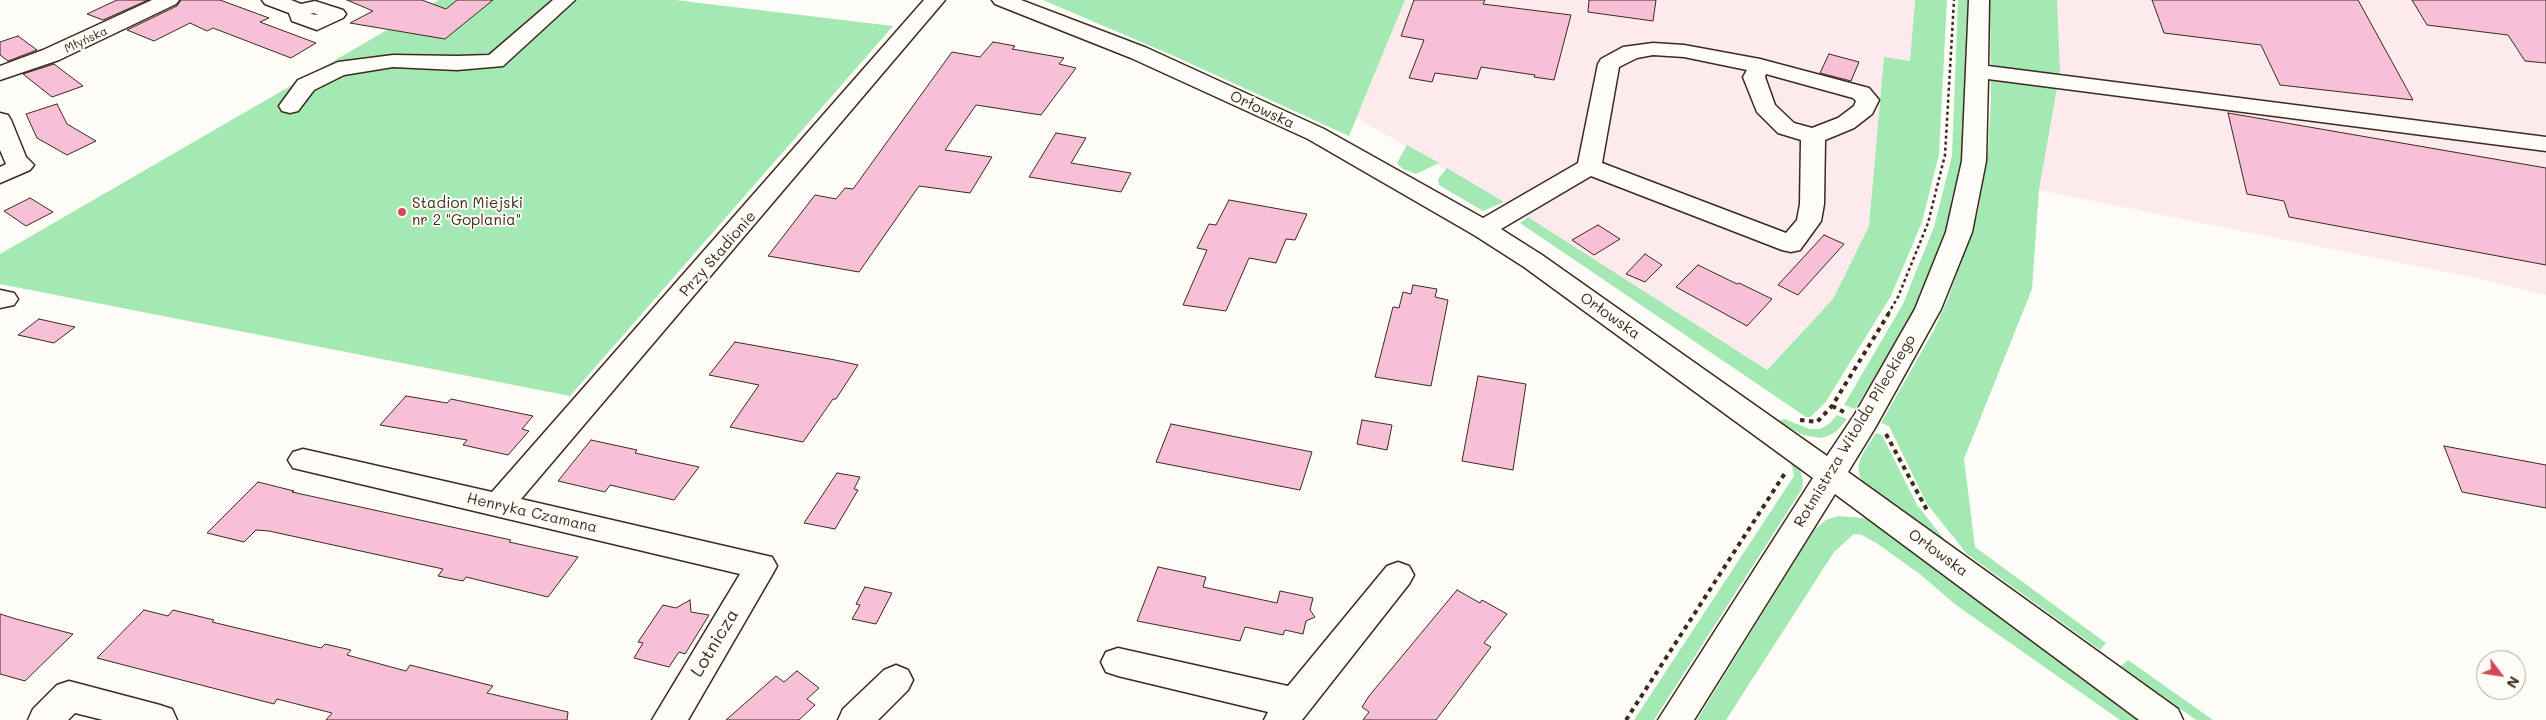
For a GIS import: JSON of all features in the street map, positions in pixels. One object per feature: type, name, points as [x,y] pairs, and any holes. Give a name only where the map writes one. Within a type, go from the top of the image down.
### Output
[{"type":"street","name":"Młyńska","points":[[0,73],[52,55],[169,0]]},
{"type":"street","points":[[272,0],[299,10]]},
{"type":"street","points":[[290,106],[306,86],[338,69],[393,60],[457,63],[495,61],[565,0]]},
{"type":"street","name":"Przy Stadionie","points":[[498,505],[936,0]]},
{"type":"street","name":"Orłowska","points":[[1002,0],[1138,53],[1316,134],[1484,229],[1541,267],[1830,474],[2166,720]]},
{"type":"street","name":"Rotmistrza Witolda Pileckiego","points":[[1675,720],[1865,421],[1928,309],[1959,232],[1974,160],[1980,0]]},
{"type":"street","points":[[1484,229],[1589,167],[1609,64],[1631,52],[1653,49],[1684,51],[1760,66],[1861,93],[1868,100],[1864,109],[1846,123],[1813,136],[1786,128],[1765,106],[1754,78],[1760,66]]},
{"type":"street","points":[[1977,71],[2546,144]]},
{"type":"street","points":[[0,120],[16,161],[22,165],[0,176]]},
{"type":"street","points":[[1589,167],[1791,244],[1809,221],[1812,204],[1813,136]]},
{"type":"street","name":"Henryka Czamana","points":[[303,460],[761,566]]},
{"type":"street","name":"Lotnicza","points":[[669,720],[761,566]]},
{"type":"street","points":[[1118,662],[1288,712],[1398,575]]},
{"type":"street","points":[[855,720],[896,680]]},
{"type":"street","points":[[45,720],[69,696],[160,720]]},
{"type":"path","points":[[1795,417],[1802,421],[1817,422],[1832,406],[1898,298],[1928,223],[1945,155],[1954,0]]},
{"type":"path","points":[[1626,720],[1786,472],[1782,464]]},
{"type":"shaded area","points":[[1405,0],[1915,0],[1910,61],[1884,57],[1869,226],[1833,299],[1766,370],[1528,217],[1357,118]]},
{"type":"shaded area","points":[[2057,0],[2546,0],[2546,295],[2489,281],[2039,190],[2060,71]]},
{"type":"green space","name":"Stadion Miejski nr 2 \"Goplania\"","points":[[439,0],[675,0],[893,26],[570,396],[0,284],[0,254]]},
{"type":"green space","points":[[1043,0],[1405,0],[1349,136],[1174,56]]},
{"type":"green space","points":[[1915,0],[1947,0],[1939,154],[1922,222],[1891,296],[1825,403],[1810,417],[1806,417],[1520,223],[1528,217],[1767,370],[1833,299],[1869,226],[1884,57],[1910,61]]},
{"type":"green space","points":[[1958,0],[1969,0],[1964,158],[1947,229],[1917,308],[1855,409],[1844,405],[1903,304],[1934,227],[1952,156]]},
{"type":"green space","points":[[1990,0],[2057,0],[2060,71],[2039,190],[2032,289],[1964,459],[1975,547],[2106,643],[2100,650],[1967,554],[1927,504],[1889,426],[1881,423],[1934,330],[1948,299],[1978,212],[1988,152],[1991,100]]},
{"type":"green space","points":[[1407,145],[1439,163],[1416,174],[1403,169],[1397,163]]},
{"type":"green space","points":[[1447,168],[1504,202],[1483,211],[1439,185],[1438,179]]},
{"type":"green space","points":[[1837,415],[1847,419],[1837,431],[1820,438],[1803,435],[1777,421],[1784,419],[1810,429],[1820,429],[1829,424]]},
{"type":"green space","points":[[1876,433],[1882,435],[1917,505],[1958,556],[1868,490],[1860,477],[1858,466],[1863,453]]},
{"type":"green space","points":[[1783,451],[1799,466],[1803,481],[1802,489],[1654,720],[1634,720],[1794,476],[1792,466]]},
{"type":"green space","points":[[1838,516],[1863,518],[1877,523],[2146,720],[2120,720],[1956,605],[1921,575],[1878,544],[1862,535],[1854,534],[1834,552],[1726,720],[1697,720],[1814,530],[1826,520]]},
{"type":"green space","points":[[2128,660],[2213,720],[2196,720],[2121,666]]},
{"type":"building","points":[[117,0],[148,0],[103,20],[87,14]]},
{"type":"building","points":[[181,0],[220,0],[269,18],[260,22],[316,43],[291,58],[213,28],[207,31],[190,23],[154,41],[127,30],[177,6]]},
{"type":"building","points":[[347,0],[422,0],[446,9],[457,0],[493,0],[445,39],[350,23],[373,11]]},
{"type":"building","points":[[1414,0],[1485,0],[1483,4],[1571,15],[1554,80],[1534,77],[1535,75],[1481,67],[1477,79],[1435,73],[1432,82],[1409,78],[1424,40],[1401,36]]},
{"type":"building","points":[[1589,0],[1656,0],[1653,21],[1588,12]]},
{"type":"building","points":[[2152,0],[2358,0],[2413,100],[2280,85],[2261,45],[2164,33]]},
{"type":"building","points":[[2412,0],[2546,0],[2546,63],[2525,61],[2508,35],[2427,25]]},
{"type":"building","points":[[18,36],[37,50],[8,61],[0,55],[0,42]]},
{"type":"building","points":[[993,42],[1015,46],[1012,49],[1064,58],[1059,64],[1076,68],[1041,115],[976,105],[945,150],[992,157],[970,193],[919,186],[859,272],[768,256],[815,195],[836,199],[845,188],[853,189],[952,52],[980,57]]},
{"type":"building","points":[[1829,54],[1859,62],[1851,81],[1820,73]]},
{"type":"building","points":[[54,64],[83,86],[52,97],[23,74]]},
{"type":"building","points":[[57,104],[67,124],[96,141],[67,155],[37,138],[26,114]]},
{"type":"building","points":[[2228,113],[2546,168],[2546,265],[2289,217],[2284,201],[2247,194]]},
{"type":"building","points":[[1056,133],[1086,138],[1071,163],[1131,173],[1121,192],[1029,177]]},
{"type":"building","points":[[30,198],[53,212],[26,226],[4,211]]},
{"type":"building","points":[[1229,200],[1307,214],[1295,240],[1286,239],[1276,263],[1249,258],[1226,311],[1183,305],[1207,250],[1197,248],[1209,224],[1216,225]]},
{"type":"building","points":[[1598,225],[1620,239],[1594,255],[1572,240]]},
{"type":"building","points":[[1824,235],[1844,244],[1798,295],[1778,285]]},
{"type":"building","points":[[1645,254],[1662,265],[1645,282],[1626,274]]},
{"type":"building","points":[[1698,265],[1772,299],[1747,326],[1676,287]]},
{"type":"building","points":[[1413,285],[1437,289],[1435,297],[1448,300],[1431,386],[1375,377],[1393,307],[1399,308],[1403,292],[1411,294]]},
{"type":"building","points":[[39,319],[75,327],[54,343],[18,335]]},
{"type":"building","points":[[735,342],[858,365],[836,399],[833,399],[803,442],[730,427],[759,385],[709,375]]},
{"type":"building","points":[[1478,376],[1526,384],[1513,470],[1462,461]]},
{"type":"building","points":[[406,396],[447,403],[451,399],[533,416],[522,429],[529,431],[508,455],[463,445],[467,440],[380,425]]},
{"type":"building","points":[[1362,420],[1392,425],[1387,450],[1357,444]]},
{"type":"building","points":[[1171,424],[1312,452],[1300,490],[1156,462]]},
{"type":"building","points":[[591,440],[637,450],[635,453],[699,467],[674,500],[610,485],[605,492],[558,481]]},
{"type":"building","points":[[2444,446],[2546,465],[2546,508],[2462,492]]},
{"type":"building","points":[[837,473],[860,477],[854,489],[858,490],[835,529],[804,523]]},
{"type":"building","points":[[258,482],[294,491],[292,492],[511,540],[509,542],[578,557],[548,597],[466,577],[463,581],[438,576],[443,569],[269,531],[256,530],[244,542],[207,533]]},
{"type":"building","points":[[1158,567],[1206,577],[1203,587],[1277,603],[1280,591],[1313,598],[1310,610],[1315,617],[1306,621],[1303,634],[1285,630],[1283,635],[1245,627],[1240,641],[1137,621]]},
{"type":"building","points":[[865,587],[892,593],[876,624],[852,619],[860,605],[856,604]]},
{"type":"building","points":[[1457,590],[1480,603],[1482,600],[1507,614],[1484,643],[1491,647],[1436,720],[1363,720],[1369,712],[1362,707],[1369,696]]},
{"type":"building","points":[[690,600],[691,612],[709,615],[685,654],[679,652],[669,667],[634,658],[643,643],[638,642],[663,605],[676,608]]},
{"type":"building","points":[[144,610],[168,616],[173,610],[214,620],[212,622],[321,648],[325,644],[351,650],[347,655],[406,671],[410,665],[493,686],[487,693],[568,712],[567,720],[326,720],[332,713],[277,699],[274,704],[97,658]]},
{"type":"building","points":[[0,614],[73,634],[25,681],[0,674]]},
{"type":"building","points":[[797,671],[819,688],[807,699],[815,705],[799,720],[726,720],[776,676],[784,682]]},
{"type":"place","name":"Stadion Miejski nr 2 \"Goplania\"","points":[[402,212]]}]
